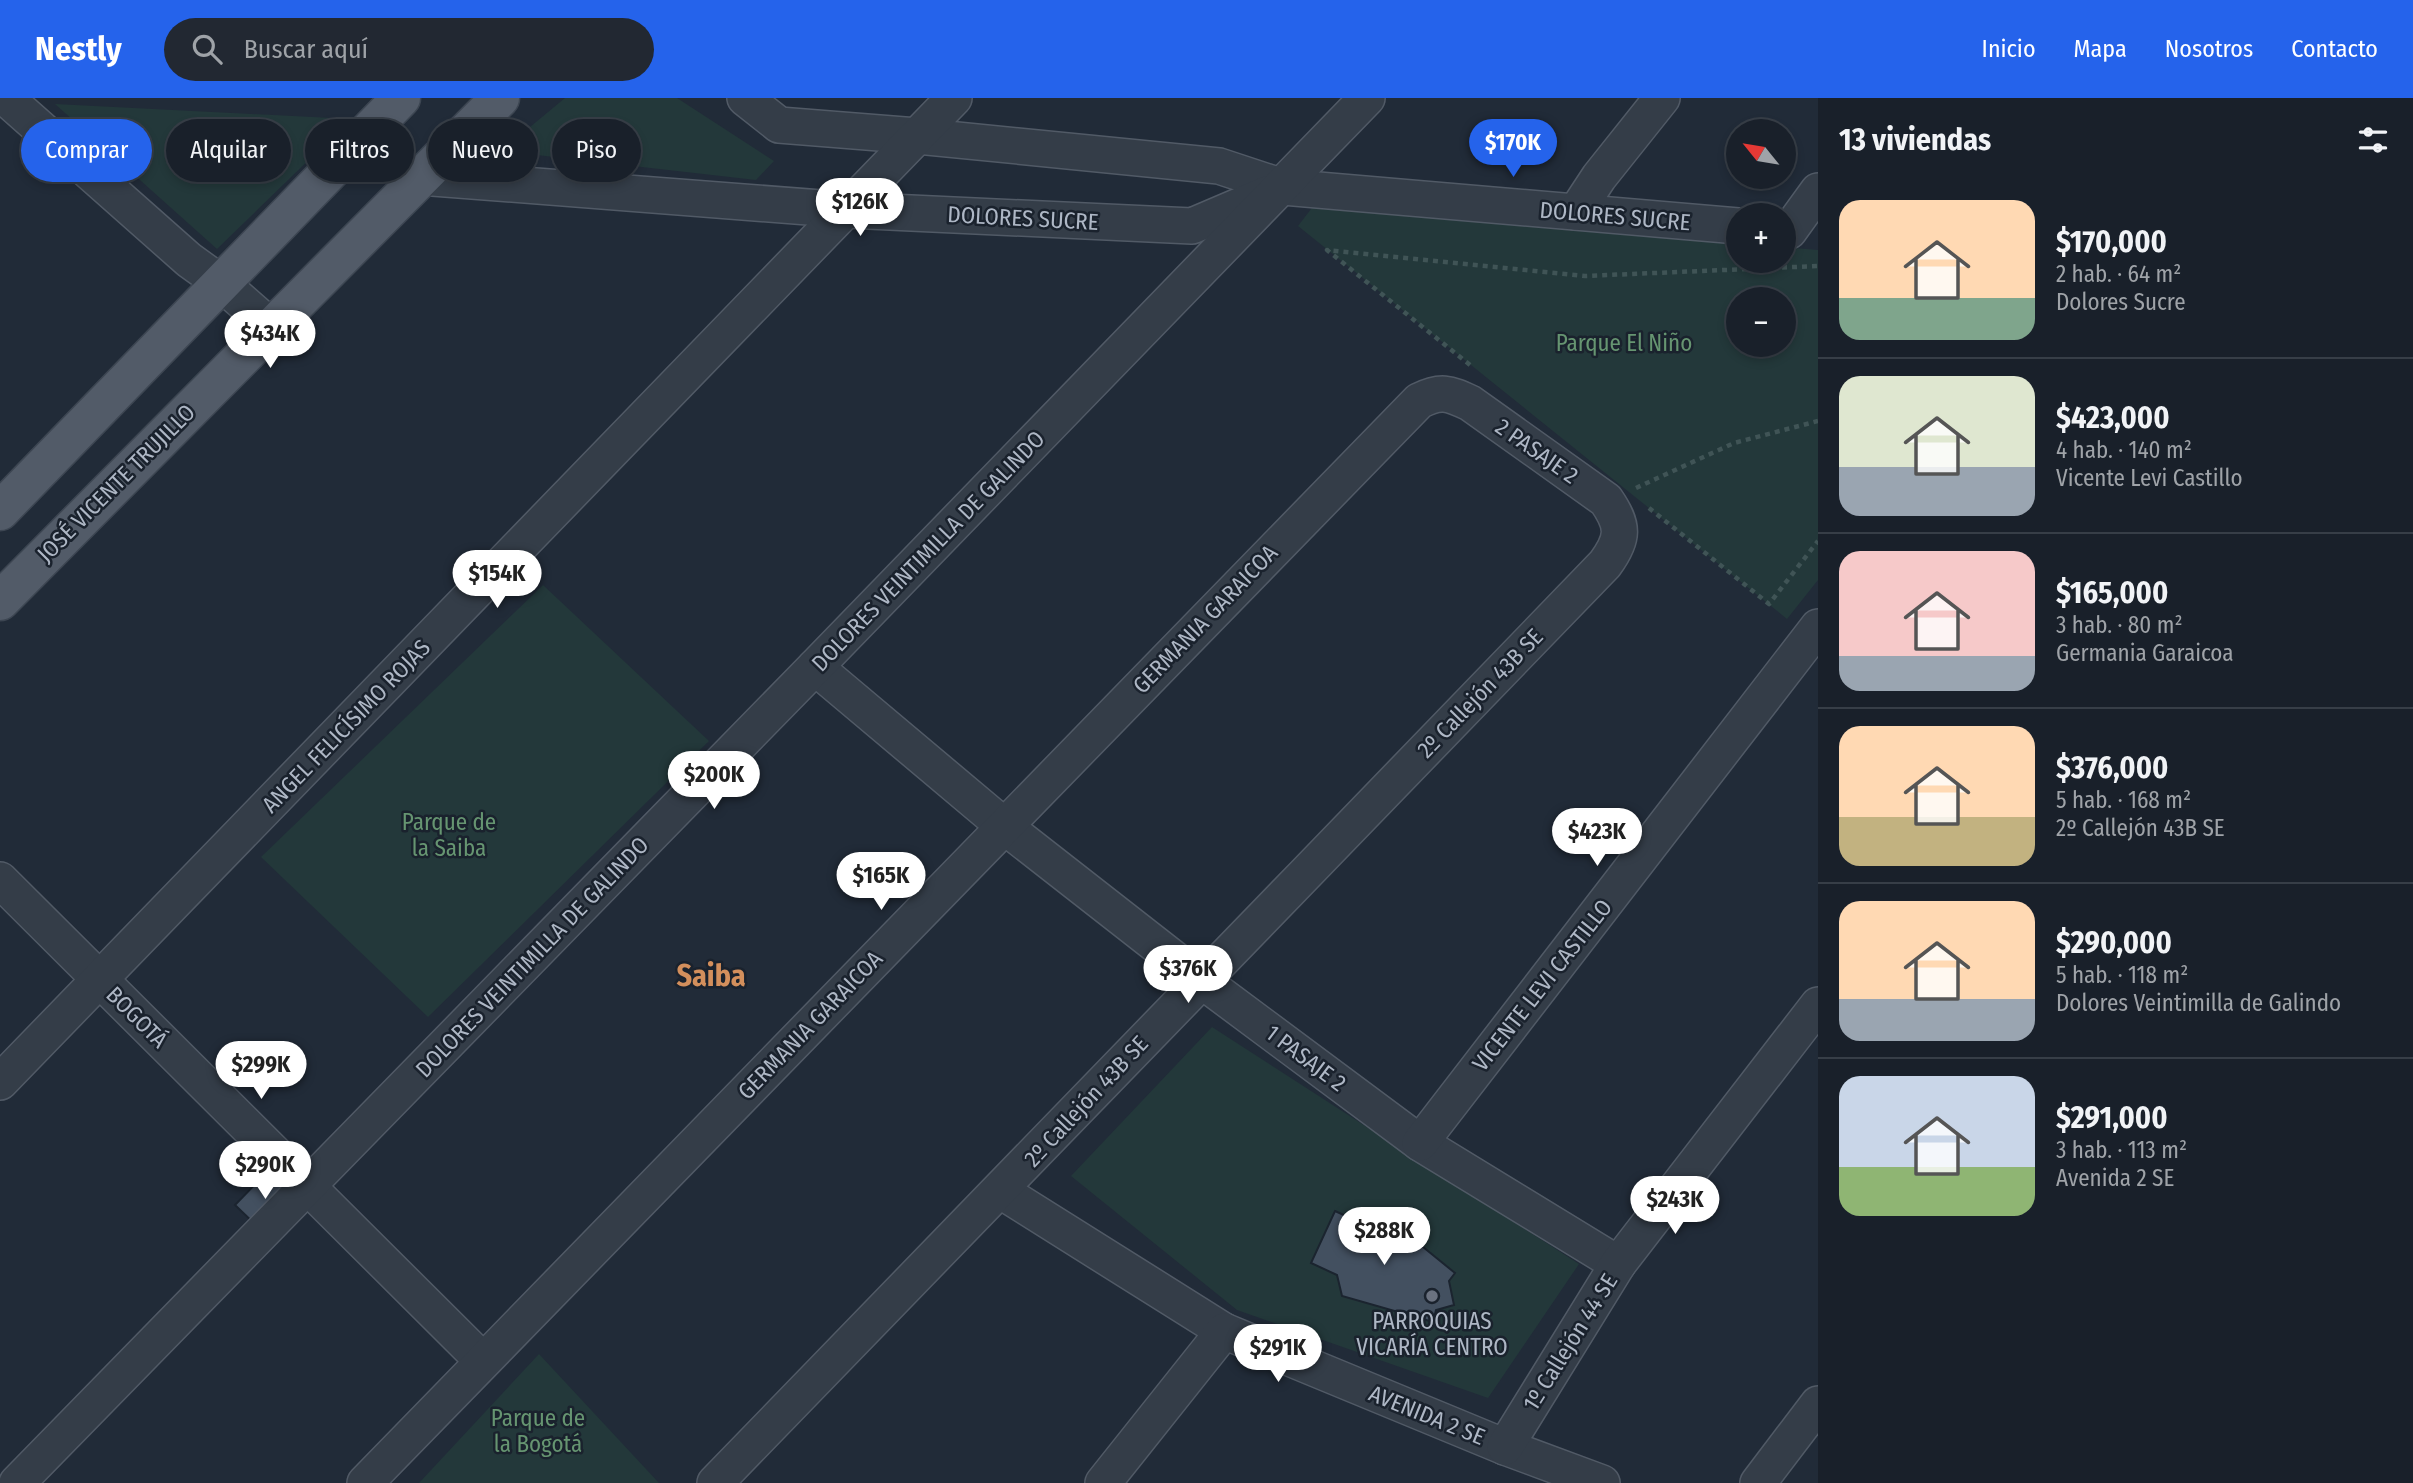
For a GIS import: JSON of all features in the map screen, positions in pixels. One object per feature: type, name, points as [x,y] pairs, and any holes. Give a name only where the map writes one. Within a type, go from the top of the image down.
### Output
[{"type":"main road","points":[[0,511],[401,98]]},
{"type":"main road","name":"JOSÉ VICENTE TRUJILLO","points":[[0,601],[500,98]]},
{"type":"street","points":[[6,98],[189,260],[271,327]]},
{"type":"street","name":"DOLORES SUCRE","points":[[745,98],[779,125],[1219,166],[1283,187],[1726,225]]},
{"type":"street","name":"ANGEL FELICÍSIMO ROJAS","points":[[0,1082],[954,98]]},
{"type":"street","name":"DOLORES VEINTIMILLA DE GALINDO","points":[[17,1483],[1367,98]]},
{"type":"street","points":[[1576,212],[1599,177],[1662,98]]},
{"type":"street","name":"DOLORES SUCRE","points":[[420,177],[847,209],[1192,226],[1283,187]]},
{"type":"street","points":[[1797,232],[1818,191]]},
{"type":"street","name":"2 PASAJE 2","points":[[1435,393],[1451,394],[1470,403],[1606,499],[1616,514],[1621,530]]},
{"type":"street","name":"GERMANIA GARAICOA","points":[[369,1482],[1405,413],[1419,401],[1435,393]]},
{"type":"street","name":"2º Callejón 43B SE","points":[[715,1483],[1001,1191],[1201,980],[1605,564],[1616,550],[1621,530]]},
{"type":"street","name":"VICENTE LEVI CASTILLO","points":[[1420,1143],[1818,627]]},
{"type":"street","name":"1 PASAJE 2","points":[[815,667],[1004,826],[1201,980],[1420,1143],[1618,1264]]},
{"type":"street","name":"BOGOTÁ","points":[[0,880],[483,1362]]},
{"type":"street","name":"1º Callejón 44 SE","points":[[1505,1447],[1618,1264],[1818,1005]]},
{"type":"street","name":"AVENIDA 2 SE","points":[[1001,1191],[1224,1331],[1505,1447],[1602,1483]]},
{"type":"street","points":[[1103,1483],[1224,1331]]},
{"type":"street","points":[[1758,1483],[1818,1404]]},
{"type":"path","points":[[1478,371],[1327,250],[1585,276],[1818,266]]},
{"type":"path","points":[[1628,492],[1734,443],[1818,421]]},
{"type":"path","points":[[1639,500],[1769,604],[1818,541]]},
{"type":"green space","points":[[565,98],[677,98],[774,161],[756,180],[641,167],[641,119],[552,119],[552,157],[538,155],[538,120]]},
{"type":"green space","points":[[55,104],[351,119],[305,119],[305,164],[291,177],[291,119],[166,119],[166,182],[286,182],[217,249],[142,182],[152,182],[152,119],[72,119]]},
{"type":"green space","name":"Parque El Niño","points":[[1318,200],[1726,241],[1726,273],[1796,273],[1796,248],[1818,250],[1818,580],[1787,619],[1298,226]]},
{"type":"green space","name":"Parque de la Saiba","points":[[543,585],[709,741],[428,1017],[261,857]]},
{"type":"green space","points":[[1212,1027],[1579,1264],[1488,1398],[1237,1310],[1071,1176]]},
{"type":"green space","name":"Parque de la Bogotá","points":[[539,1354],[659,1483],[419,1483]]},
{"type":"building","points":[[268,1171],[295,1197],[262,1231],[235,1205]]},
{"type":"building","points":[[1335,1211],[1368,1226],[1380,1212],[1455,1273],[1449,1281],[1454,1305],[1436,1310],[1433,1322],[1342,1296],[1337,1275],[1311,1263]]},
{"type":"place","name":"PARROQUIAS VICARÍA CENTRO","points":[[1432,1296]]},
{"type":"district","name":"Saiba","points":[[711,976]]}]
